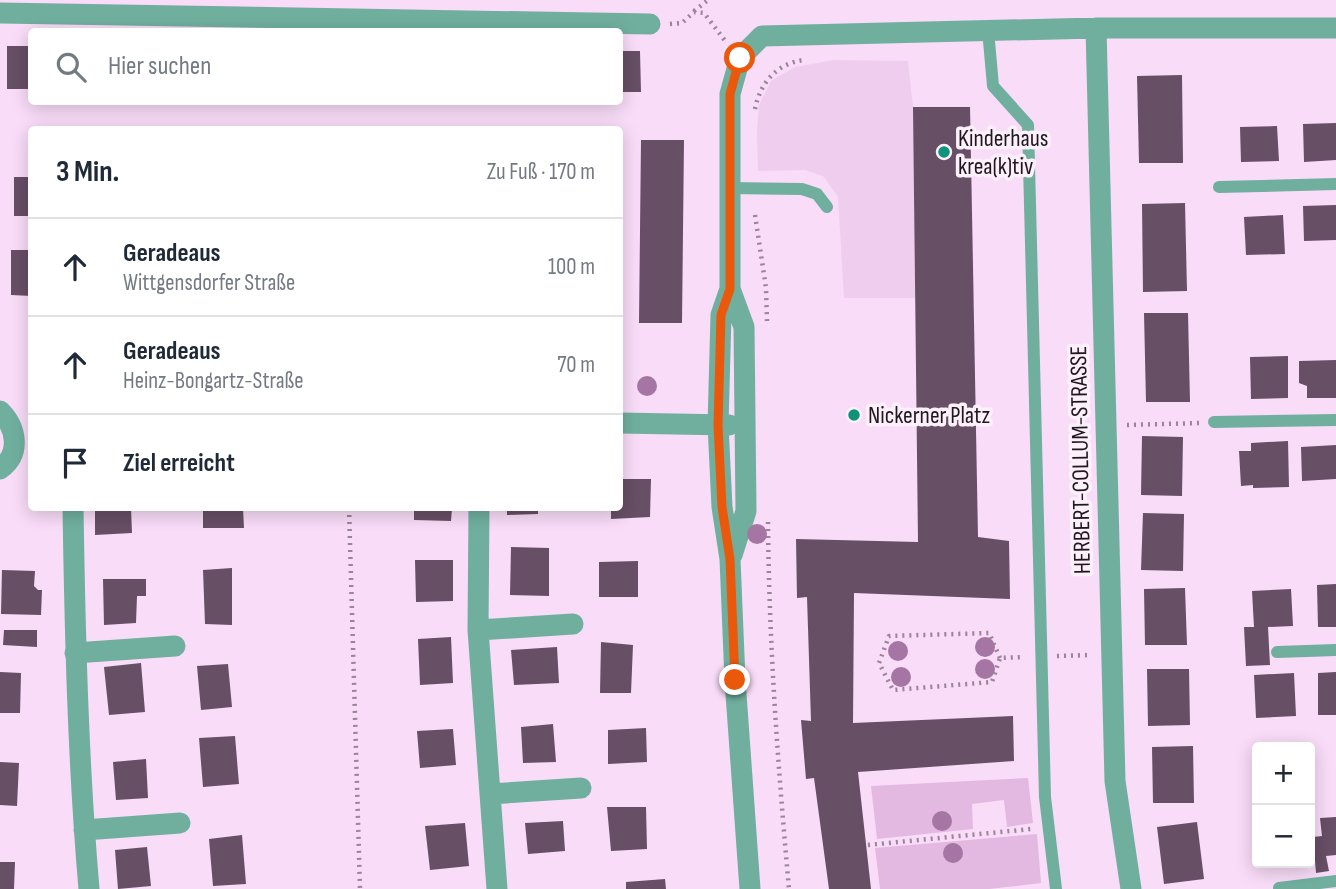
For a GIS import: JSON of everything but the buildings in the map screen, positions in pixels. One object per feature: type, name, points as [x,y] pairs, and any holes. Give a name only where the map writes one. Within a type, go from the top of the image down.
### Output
[{"type":"street","points":[[0,13],[650,24]]},
{"type":"street","points":[[750,889],[735,680],[730,559],[722,507],[718,425],[721,315],[730,289],[740,188],[730,94],[740,58],[762,36],[1096,28],[1336,28]]},
{"type":"street","name":"HERBERT-COLLUM-STRASSE","points":[[1096,28],[1115,781],[1131,889]]},
{"type":"street","points":[[730,289],[744,327],[746,511],[730,559]]},
{"type":"street","points":[[0,411],[23,436],[14,448],[8,464],[0,469]]},
{"type":"street","points":[[623,423],[745,425]]},
{"type":"street","points":[[73,511],[75,653],[89,889]]},
{"type":"street","points":[[479,511],[478,630],[497,889]]},
{"type":"street","points":[[478,630],[573,624]]},
{"type":"street","points":[[75,653],[175,646]]},
{"type":"street","points":[[490,794],[582,788]]},
{"type":"street","points":[[84,830],[180,822]]},
{"type":"lane","points":[[988,30],[993,86],[1028,125],[1045,797],[1056,889]]},
{"type":"lane","points":[[1219,187],[1336,184]]},
{"type":"lane","points":[[740,188],[802,189],[817,194],[827,207]]},
{"type":"lane","points":[[1214,422],[1336,420]]},
{"type":"lane","points":[[1278,652],[1336,650]]},
{"type":"lane","points":[[1279,888],[1336,881]]},
{"type":"path","points":[[650,24],[682,23],[708,0]]},
{"type":"path","points":[[694,12],[704,13],[716,30]]},
{"type":"path","points":[[753,117],[757,96],[770,75],[797,61],[808,59]]},
{"type":"path","points":[[740,188],[766,288],[767,330]]},
{"type":"path","points":[[1149,424],[1214,422]]},
{"type":"path","points":[[768,509],[768,578],[777,759],[789,889]]},
{"type":"path","points":[[349,511],[360,889]]},
{"type":"path","points":[[989,633],[1000,658],[992,682],[893,690],[879,663],[889,636],[989,633]]},
{"type":"path","points":[[1000,658],[1090,655]]},
{"type":"path","points":[[868,845],[1049,828]]},
{"type":"shaded area","points":[[834,60],[908,61],[913,107],[970,107],[974,298],[844,298],[838,197],[823,176],[805,170],[758,171],[759,105],[771,81],[795,67]]},
{"type":"shaded area","points":[[1028,778],[1033,823],[1007,827],[1004,800],[972,804],[973,829],[877,839],[871,786]]},
{"type":"shaded area","points":[[1037,834],[1041,883],[989,889],[880,889],[875,848]]},
{"type":"place","name":"Kinderhaus krea(k)tiv","points":[[944,152]]},
{"type":"place","name":"Nickerner Platz","points":[[854,415]]},
{"type":"route","points":[[735,680],[730,559],[722,507],[718,425],[721,315],[730,289],[730,94],[740,58]]}]
